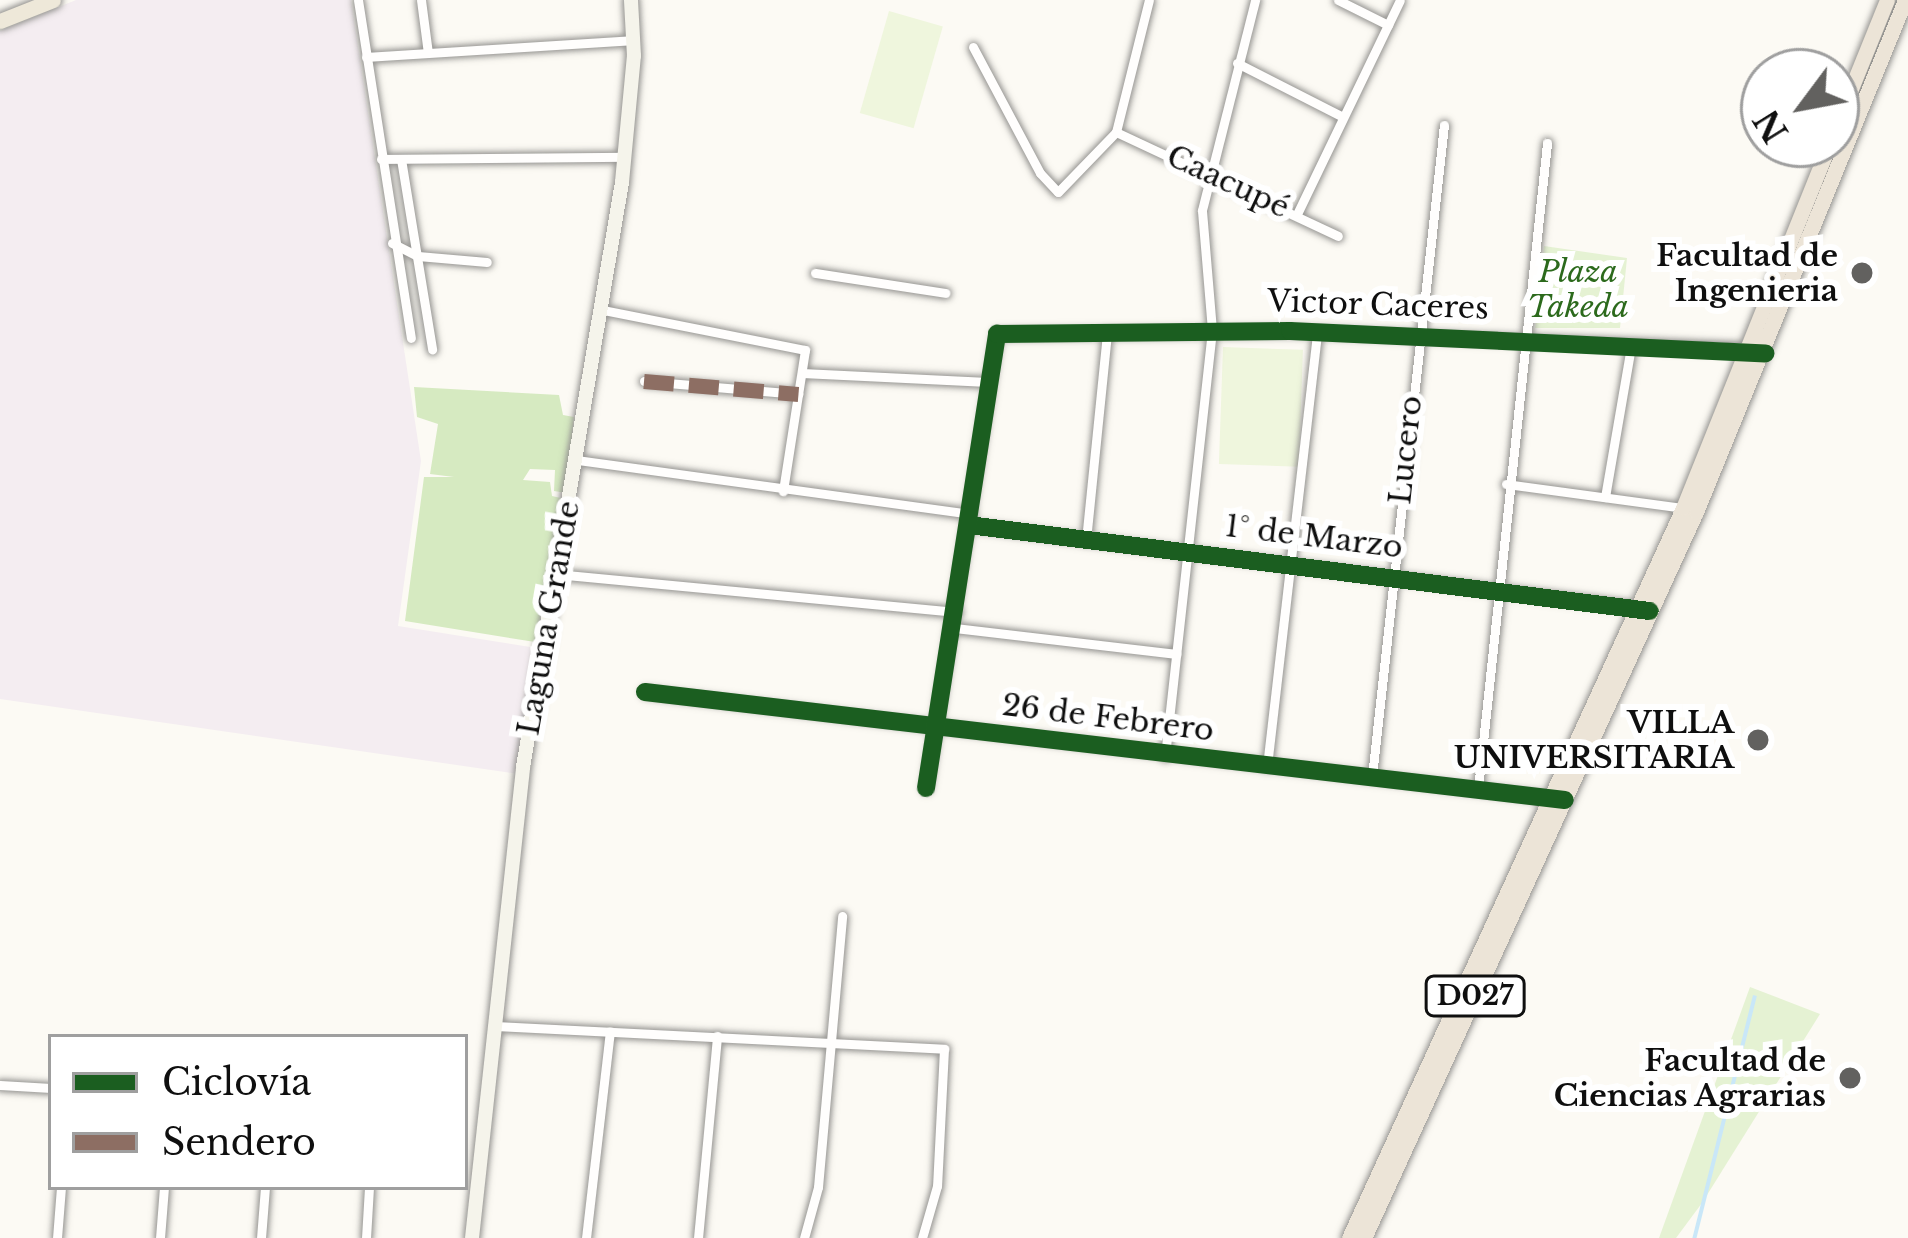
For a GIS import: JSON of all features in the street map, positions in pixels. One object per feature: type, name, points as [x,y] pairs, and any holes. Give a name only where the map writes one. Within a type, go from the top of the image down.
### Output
[{"type":"highway","points":[[1860,68],[1888,0]]},
{"type":"highway","name":"D027","points":[[1349,1238],[1546,796],[1644,609],[1759,351],[1905,0]]},
{"type":"highway","name":"D027","points":[[1364,1238],[1565,800],[1683,508],[1759,351],[1820,168]]},
{"type":"highway","points":[[1368,1185],[1392,1143]]},
{"type":"main road","points":[[0,21],[53,0]]},
{"type":"main road","name":"Laguna Grande","points":[[472,1238],[523,767],[625,157],[634,40],[631,0]]},
{"type":"street","points":[[358,0],[392,243],[411,338]]},
{"type":"street","points":[[421,0],[428,53]]},
{"type":"street","points":[[974,47],[1054,191],[1070,186],[1116,132],[1148,0]]},
{"type":"street","points":[[1165,756],[1212,330],[1202,245],[1210,171],[1255,0]]},
{"type":"street","points":[[1338,0],[1388,25]]},
{"type":"street","points":[[1297,214],[1400,0]]},
{"type":"street","points":[[365,57],[634,40]]},
{"type":"street","points":[[1237,62],[1343,117]]},
{"type":"street","name":"Lucero","points":[[1372,776],[1444,125]]},
{"type":"street","name":"Caacupé","points":[[1116,132],[1210,171],[1338,236]]},
{"type":"street","points":[[1478,789],[1546,143]]},
{"type":"street","points":[[381,159],[625,157]]},
{"type":"street","points":[[401,159],[432,349]]},
{"type":"street","points":[[392,243],[418,256],[487,262]]},
{"type":"street","points":[[815,273],[945,293]]},
{"type":"street","points":[[603,310],[797,344],[805,350],[783,491]]},
{"type":"street","name":"Victor Caceres","points":[[988,382],[993,342],[1004,332],[1317,332],[1759,351]]},
{"type":"street","points":[[1086,540],[1107,332]]},
{"type":"street","points":[[1267,766],[1317,332]]},
{"type":"street","points":[[1605,497],[1631,346]]},
{"type":"street","points":[[802,373],[988,382],[955,628],[926,788]]},
{"type":"street","points":[[644,381],[798,394]]},
{"type":"street","name":"1° de Marzo","points":[[577,460],[1086,540],[1644,609]]},
{"type":"street","points":[[1507,484],[1683,508]]},
{"type":"street","points":[[555,574],[957,612]]},
{"type":"street","points":[[955,628],[1176,654]]},
{"type":"street","name":"26 de Febrero","points":[[645,692],[1565,800]]},
{"type":"street","points":[[804,1238],[818,1187],[842,916]]},
{"type":"street","points":[[496,1026],[944,1049],[937,1186],[922,1238]]},
{"type":"street","points":[[586,1238],[610,1031]]},
{"type":"street","points":[[698,1238],[717,1036]]},
{"type":"street","points":[[0,1085],[48,1088]]},
{"type":"street","points":[[57,1238],[62,1190]]},
{"type":"street","points":[[160,1238],[164,1190]]},
{"type":"street","points":[[261,1238],[265,1190]]},
{"type":"street","points":[[366,1238],[369,1190]]},
{"type":"shaded area","points":[[76,0],[351,0],[421,461],[398,626],[543,649],[519,774],[0,699],[0,31]]},
{"type":"green space","points":[[889,11],[943,26],[914,128],[860,113]]},
{"type":"green space","name":"Plaza Takeda","points":[[1544,246],[1627,258],[1620,328],[1535,328]]},
{"type":"green space","points":[[1223,347],[1303,350],[1299,467],[1219,464]]},
{"type":"green space","points":[[414,387],[559,395],[563,415],[574,417],[566,493],[554,491],[555,470],[530,469],[523,480],[550,482],[552,496],[565,499],[535,642],[405,621],[424,477],[454,477],[430,474],[438,424],[417,417]]},
{"type":"green space","points":[[1750,987],[1820,1014],[1702,1203],[1676,1238],[1659,1238]]},
{"type":"water","points":[[1753,995],[1757,996],[1697,1238],[1692,1238]]},
{"type":"marked path","points":[[644,381],[798,394]]},
{"type":"cycle path","points":[[926,788],[997,334],[1290,331],[1765,353]]},
{"type":"cycle path","points":[[969,525],[1650,611]]},
{"type":"cycle path","points":[[645,692],[1565,800]]},
{"type":"place","name":"Facultad de Ingenieria","points":[[1862,273]]},
{"type":"place","name":"VILLA UNIVERSITARIA","points":[[1758,740]]},
{"type":"place","name":"Facultad de Ciencias Agrarias","points":[[1850,1078]]}]
